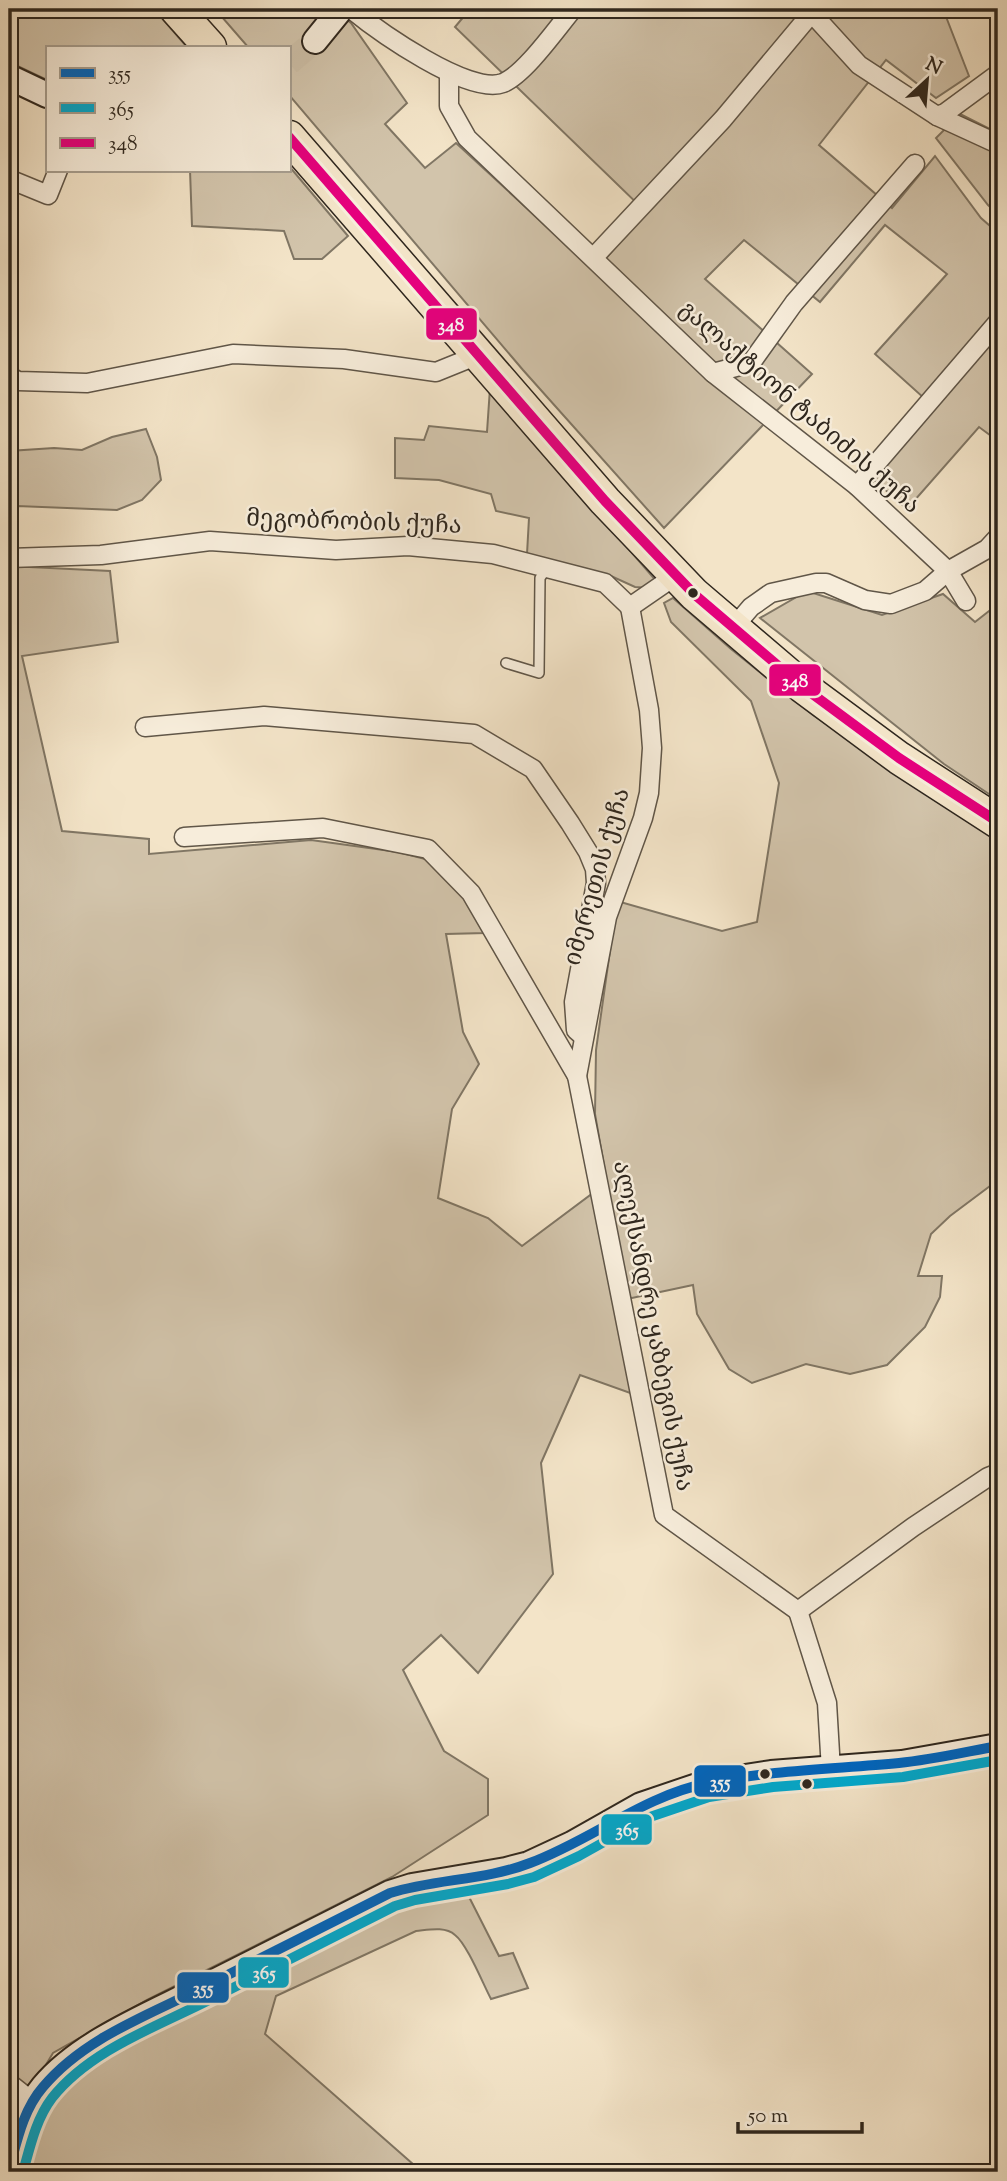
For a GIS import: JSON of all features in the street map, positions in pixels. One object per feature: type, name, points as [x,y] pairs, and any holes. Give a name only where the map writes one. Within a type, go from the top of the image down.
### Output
[{"type":"highway","points":[[176,9],[209,46]]},
{"type":"highway","points":[[290,139],[605,501],[675,576],[803,687],[899,758],[998,822]]},
{"type":"street","points":[[316,41],[341,9]]},
{"type":"street","points":[[351,9],[449,74],[486,85],[501,84],[516,76],[573,9]]},
{"type":"street","points":[[594,257],[723,119],[812,10],[859,65],[937,116],[998,143]]},
{"type":"street","name":"გალაქტიონ ტაბიძის ქუჩა","points":[[449,74],[449,106],[467,138],[713,373],[858,486],[948,571],[966,601]]},
{"type":"street","points":[[937,116],[998,74]]},
{"type":"street","points":[[9,77],[46,95]]},
{"type":"street","points":[[713,373],[751,363],[794,303],[915,164]]},
{"type":"street","points":[[9,179],[48,195],[57,172]]},
{"type":"street","points":[[858,486],[997,323]]},
{"type":"street","points":[[9,376],[18,381],[87,383],[233,354],[344,359],[436,372],[478,355]]},
{"type":"street","points":[[733,628],[751,607],[771,593],[816,583],[825,583],[865,600],[891,604],[925,591],[948,571],[987,549],[998,537]]},
{"type":"street","name":"მეგობრობის ქუჩა","points":[[9,558],[101,555],[210,541],[336,550],[408,546],[493,554],[606,583],[630,607]]},
{"type":"street","points":[[630,607],[675,576]]},
{"type":"street","name":"იმერეთის ქუჩა","points":[[577,1076],[607,917],[643,818],[649,793],[652,748],[649,710],[630,607]]},
{"type":"street","points":[[145,727],[264,716],[474,734],[533,769],[588,852],[595,869],[596,883],[573,1010],[576,1030],[584,1037]]},
{"type":"street","points":[[184,837],[323,828],[428,849],[471,893],[577,1076]]},
{"type":"street","name":"ალექსანდრე ყაზბეგის ქუჩა","points":[[577,1076],[664,1515],[798,1611]]},
{"type":"street","points":[[831,1770],[827,1703],[798,1611],[913,1527],[998,1473]]},
{"type":"street","points":[[9,2171],[19,2131],[33,2102],[40,2090],[60,2069],[107,2038],[390,1894],[412,1886],[529,1864],[572,1844],[642,1805],[706,1783],[771,1773],[902,1763],[998,1746]]},
{"type":"street","points":[[9,2083],[33,2102]]},
{"type":"lane","points":[[506,663],[539,673],[540,578],[547,568]]},
{"type":"shaded area","points":[[9,9],[154,9],[186,46],[46,46],[46,80],[9,62]]},
{"type":"shaded area","points":[[215,9],[334,9],[351,23],[407,103],[385,124],[425,168],[456,143],[595,271],[646,212],[455,27],[470,9],[707,9],[712,13],[715,9],[943,9],[969,76],[936,98],[886,60],[819,145],[892,208],[935,156],[981,218],[998,233],[998,441],[979,427],[907,509],[873,479],[934,407],[875,354],[947,274],[885,225],[820,302],[744,240],[705,279],[812,374],[664,528],[523,370],[290,96],[290,46],[247,46]]},
{"type":"shaded area","points":[[960,114],[998,133],[998,214],[936,138]]},
{"type":"shaded area","points":[[290,167],[348,236],[322,259],[294,259],[284,231],[192,226],[190,172],[290,172]]},
{"type":"shaded area","points":[[490,388],[658,583],[649,588],[635,587],[611,576],[527,554],[529,518],[496,511],[491,494],[439,480],[395,478],[395,438],[424,440],[429,426],[487,432]]},
{"type":"shaded area","points":[[146,429],[157,457],[161,480],[142,500],[117,510],[17,506],[9,509],[9,451],[54,448],[82,450],[112,437]]},
{"type":"shaded area","points":[[9,566],[110,571],[118,642],[22,656],[62,831],[149,839],[149,854],[311,840],[398,852],[429,860],[464,897],[485,933],[446,934],[463,1032],[479,1064],[452,1109],[438,1198],[488,1218],[522,1246],[593,1193],[608,1189],[595,1114],[596,1050],[617,901],[722,931],[757,922],[779,783],[751,701],[671,622],[664,603],[673,598],[813,715],[998,838],[998,1180],[931,1234],[918,1276],[942,1276],[940,1297],[925,1327],[887,1365],[850,1374],[806,1364],[752,1383],[729,1369],[697,1314],[693,1285],[632,1298],[616,1295],[633,1394],[580,1375],[541,1463],[553,1574],[478,1673],[441,1635],[403,1670],[444,1751],[488,1779],[488,1815],[392,1877],[147,2000],[53,2053],[29,2093],[9,2070]]},
{"type":"shaded area","points":[[807,591],[882,615],[943,594],[975,622],[998,604],[998,800],[944,764],[760,618]]},
{"type":"shaded area","points":[[464,1887],[499,1956],[513,1953],[528,1988],[491,1999],[470,1955],[455,1935],[441,1930],[416,1931],[276,1996],[265,2034],[422,2172],[14,2172],[49,2094],[84,2061],[405,1898]]},
{"type":"tunnel","points":[[290,62],[315,41]]},
{"type":"transit line","name":"348","points":[[290,138],[605,501],[694,594],[803,687],[899,758],[998,822]]},
{"type":"transit line","name":"355","points":[[9,2170],[30,2106],[43,2087],[77,2055],[137,2019],[390,1893],[513,1869],[575,1843],[661,1798],[708,1783],[779,1773],[911,1762],[998,1746]]},
{"type":"transit line","name":"365","points":[[23,2172],[34,2134],[46,2106],[67,2081],[85,2066],[125,2041],[395,1906],[534,1877],[579,1856],[647,1818],[709,1797],[773,1787],[903,1777],[998,1760]]}]
